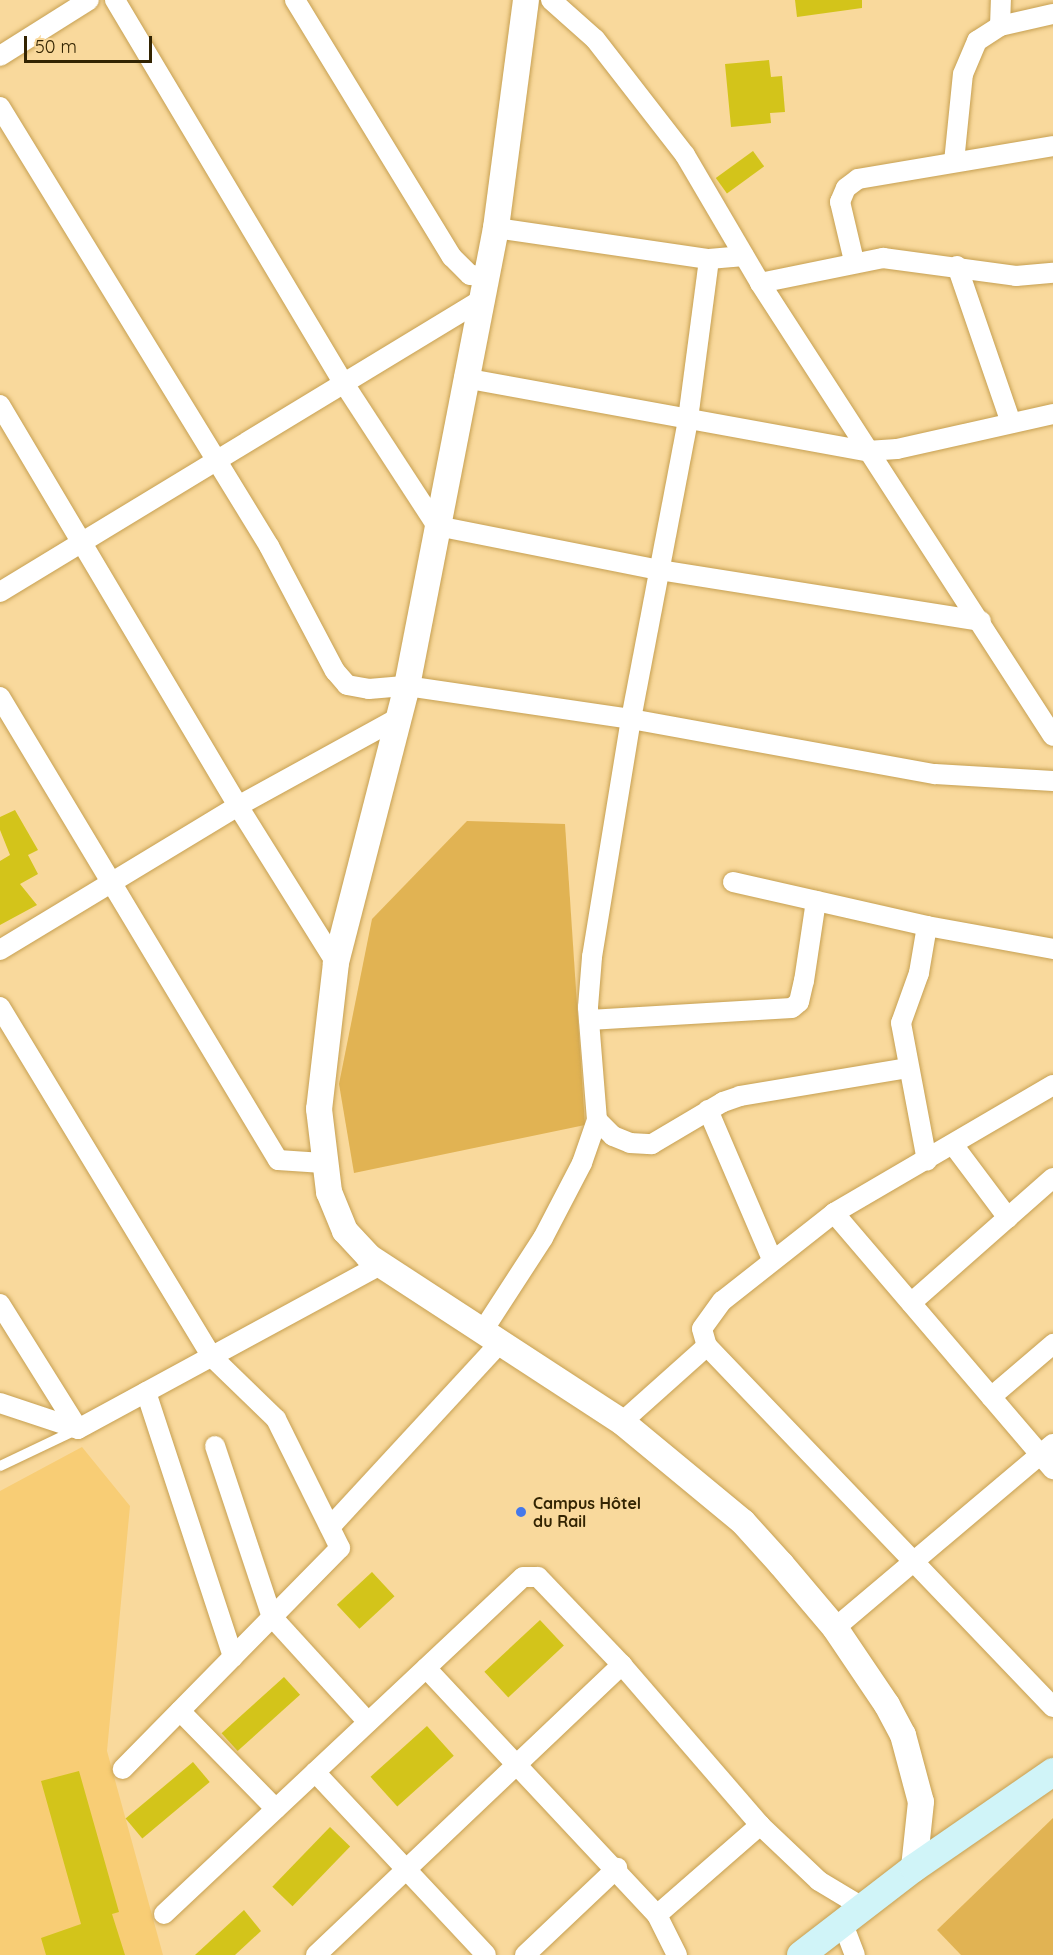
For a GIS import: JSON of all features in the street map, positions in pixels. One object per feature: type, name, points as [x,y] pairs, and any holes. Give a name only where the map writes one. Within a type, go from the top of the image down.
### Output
[{"type":"main road","points":[[801,1955],[914,1868],[1053,1772]]},
{"type":"street","points":[[0,56],[89,0]]},
{"type":"street","points":[[115,0],[343,382],[436,526],[659,570],[981,621]]},
{"type":"street","points":[[295,0],[452,257],[483,288]]},
{"type":"street","points":[[526,0],[496,228],[464,378],[407,687],[396,719],[336,963],[319,1110],[323,1163],[329,1192],[345,1231],[380,1265],[622,1422],[743,1522],[835,1628],[887,1705],[913,1768],[921,1802],[914,1868]]},
{"type":"street","points":[[551,0],[595,39],[656,117],[710,195],[760,283],[867,452],[981,621],[1053,736]]},
{"type":"street","points":[[1000,26],[1001,0]]},
{"type":"street","points":[[954,162],[966,61],[977,41],[1000,26],[1053,14]]},
{"type":"street","points":[[0,107],[268,546],[335,670],[347,685],[369,689],[407,687],[631,719],[935,774],[1053,781]]},
{"type":"street","points":[[854,261],[840,202],[846,188],[876,173],[1053,146]]},
{"type":"street","points":[[496,228],[709,259],[744,256]]},
{"type":"street","points":[[760,283],[854,261],[883,258],[957,266],[1016,276],[1053,273]]},
{"type":"street","points":[[330,1527],[491,1337],[582,1163],[597,1120],[589,1020],[592,957],[631,719],[688,419],[709,259]]},
{"type":"street","points":[[957,266],[1011,423]]},
{"type":"street","points":[[0,592],[82,540],[216,462],[343,382],[483,288]]},
{"type":"street","points":[[464,378],[867,452],[897,449],[1053,414]]},
{"type":"street","points":[[0,405],[238,807],[336,963]]},
{"type":"street","points":[[0,697],[278,1160],[323,1163]]},
{"type":"street","points":[[0,950],[238,807],[396,719]]},
{"type":"street","points":[[733,882],[927,926],[1053,949]]},
{"type":"street","points":[[589,1020],[792,1008],[799,1002],[804,981],[816,901]]},
{"type":"street","points":[[927,926],[919,973],[901,1023],[927,1161]]},
{"type":"street","points":[[0,1007],[212,1356],[276,1419],[340,1548],[123,1769]]},
{"type":"street","points":[[597,1120],[613,1136],[630,1143],[652,1144],[708,1110],[740,1096],[908,1068]]},
{"type":"street","points":[[1053,1085],[954,1146],[834,1213],[722,1301],[702,1329],[707,1346],[916,1560],[1053,1707]]},
{"type":"street","points":[[708,1110],[772,1260]]},
{"type":"street","points":[[954,1146],[1008,1218]]},
{"type":"street","points":[[911,1303],[1053,1178]]},
{"type":"street","points":[[834,1213],[991,1397],[1049,1456],[916,1560],[835,1628]]},
{"type":"street","points":[[0,1403],[78,1429],[380,1265]]},
{"type":"street","points":[[0,1304],[78,1429]]},
{"type":"street","points":[[991,1397],[1053,1344]]},
{"type":"street","points":[[622,1422],[707,1346]]},
{"type":"street","points":[[146,1392],[233,1657]]},
{"type":"street","points":[[215,1446],[272,1617],[368,1722]]},
{"type":"street","points":[[164,1914],[523,1577],[538,1577],[622,1665],[760,1825],[853,1916],[855,1955]]},
{"type":"street","points":[[324,1952],[406,1869],[622,1665]]},
{"type":"street","points":[[426,1668],[617,1868],[657,1915],[677,1955]]},
{"type":"street","points":[[180,1711],[276,1809]]},
{"type":"street","points":[[315,1772],[486,1955]]},
{"type":"street","points":[[657,1915],[760,1825]]},
{"type":"street","points":[[525,1955],[617,1868]]},
{"type":"lane","points":[[0,1466],[78,1429]]},
{"type":"shaded area","points":[[467,821],[565,824],[585,1125],[354,1173],[339,1084],[372,919]]},
{"type":"shaded area","points":[[82,1447],[130,1506],[107,1751],[163,1955],[0,1955],[0,1491]]},
{"type":"shaded area","points":[[1053,1818],[1053,1955],[961,1955],[937,1930]]},
{"type":"building","points":[[795,0],[862,0],[862,8],[797,17]]},
{"type":"building","points":[[769,60],[771,77],[782,76],[785,112],[770,113],[771,123],[731,127],[725,64]]},
{"type":"building","points":[[753,151],[764,166],[727,193],[716,178]]},
{"type":"building","points":[[15,810],[38,850],[28,855],[38,874],[20,884],[37,905],[0,925],[0,861],[10,855],[0,830],[0,817]]},
{"type":"building","points":[[372,1572],[395,1596],[359,1629],[337,1605]]},
{"type":"building","points":[[540,1620],[564,1646],[508,1697],[484,1672]]},
{"type":"building","points":[[284,1677],[300,1695],[238,1751],[222,1733]]},
{"type":"building","points":[[427,1726],[454,1756],[397,1807],[371,1777]]},
{"type":"building","points":[[193,1762],[210,1782],[142,1838],[126,1819]]},
{"type":"building","points":[[79,1771],[119,1912],[112,1914],[125,1955],[46,1955],[41,1938],[81,1924],[41,1781]]},
{"type":"building","points":[[330,1827],[350,1846],[292,1906],[272,1887]]},
{"type":"building","points":[[244,1910],[261,1931],[235,1955],[195,1955]]},
{"type":"place","name":"Campus Hôtel du Rail","points":[[521,1512]]}]
